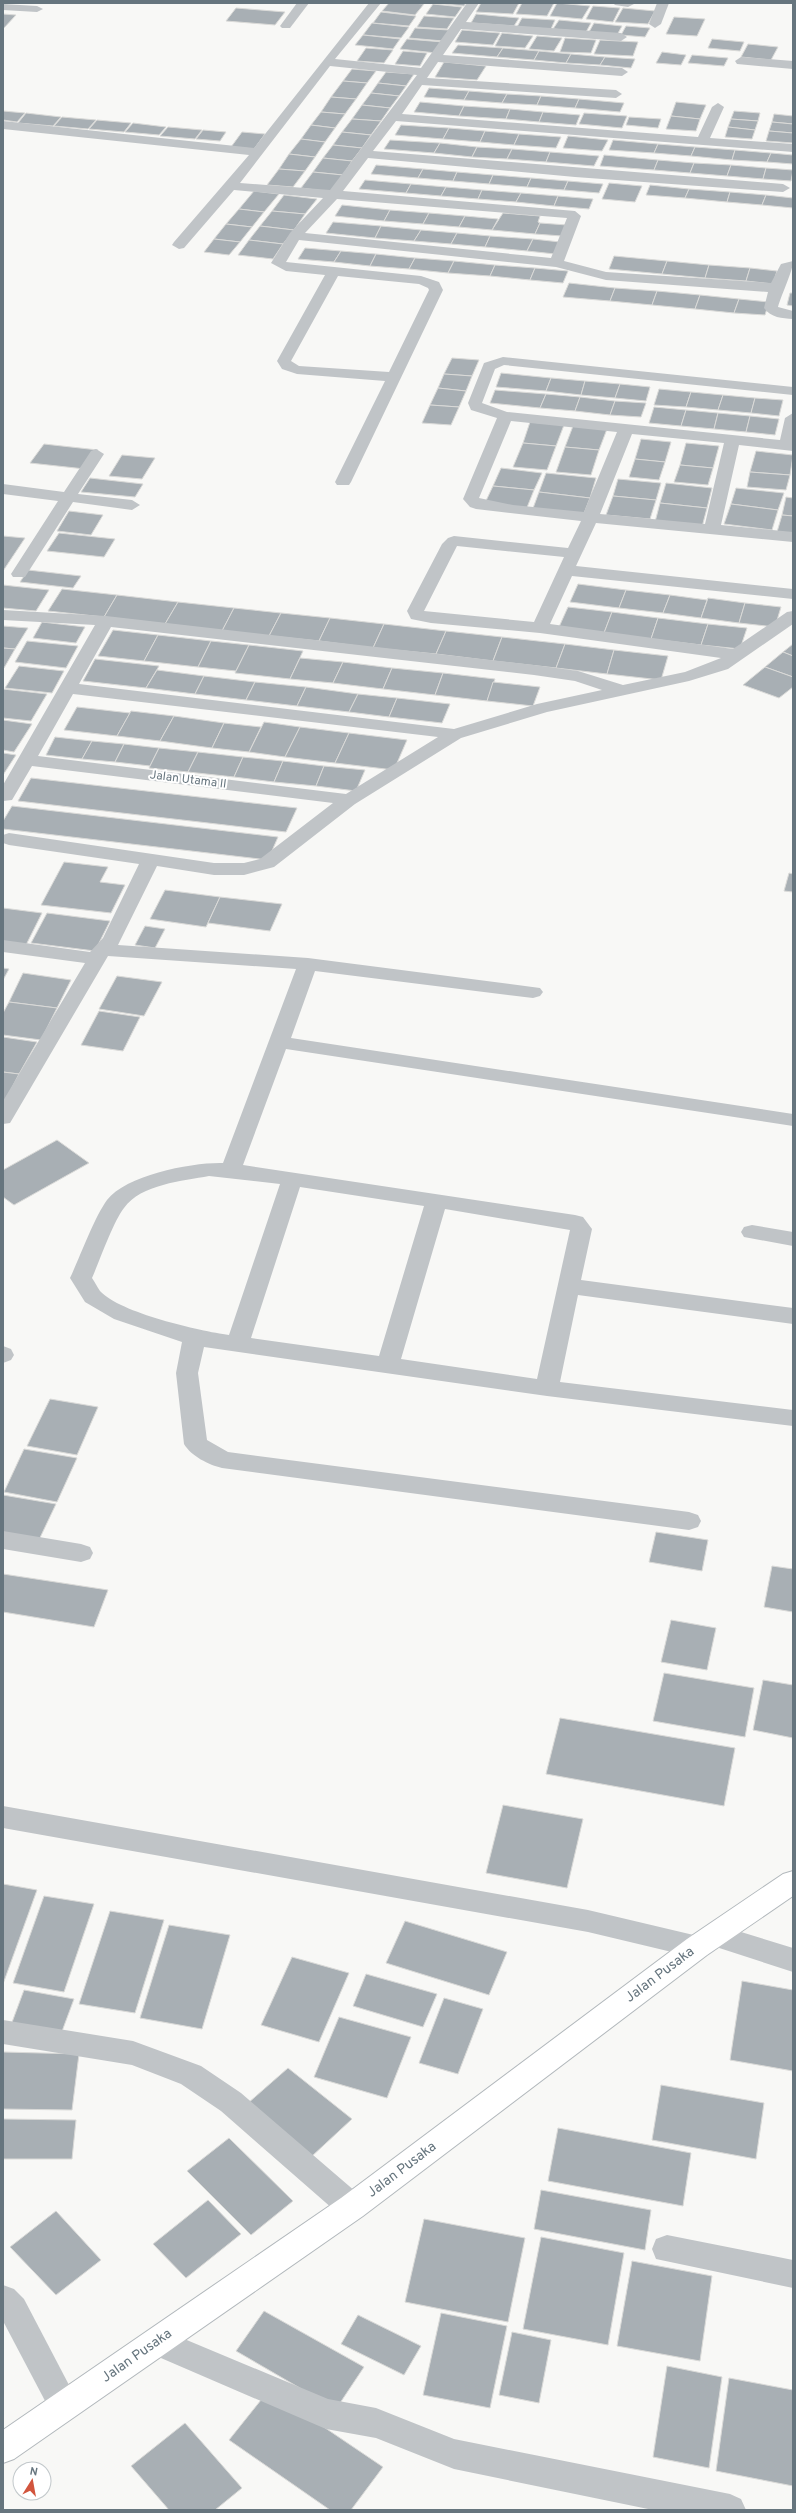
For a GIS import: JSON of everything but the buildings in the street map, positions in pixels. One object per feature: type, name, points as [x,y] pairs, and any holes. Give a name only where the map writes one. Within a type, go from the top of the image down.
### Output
[{"type":"street","points":[[286,26],[303,3]]},
{"type":"street","points":[[178,245],[258,152],[327,62],[375,3]]},
{"type":"street","points":[[343,482],[436,290],[434,285],[421,280],[280,266],[278,263],[295,236],[334,194],[362,154],[392,118],[473,3]]},
{"type":"street","points":[[655,24],[663,3]]},
{"type":"street","points":[[3,7],[37,9]]},
{"type":"street","points":[[457,25],[621,37]]},
{"type":"street","points":[[434,58],[622,72]]},
{"type":"street","points":[[741,61],[793,65]]},
{"type":"street","points":[[327,62],[422,77],[616,94]]},
{"type":"street","points":[[702,142],[718,107]]},
{"type":"street","points":[[392,118],[793,148]]},
{"type":"street","points":[[3,126],[258,152]]},
{"type":"street","points":[[362,154],[575,174],[783,188]]},
{"type":"street","points":[[230,186],[570,214],[574,216],[556,263]]},
{"type":"street","points":[[295,236],[556,263],[606,276],[776,288]]},
{"type":"street","points":[[793,265],[786,267],[776,288],[771,308],[778,313],[793,315]]},
{"type":"street","points":[[333,272],[284,361],[287,366],[298,370],[393,377]]},
{"type":"street","points":[[793,391],[503,361],[489,366],[475,404],[476,407],[483,411],[506,416],[790,446],[793,418]]},
{"type":"street","points":[[506,416],[471,495],[473,502],[488,507],[793,537]]},
{"type":"street","points":[[540,628],[590,518],[627,428]]},
{"type":"street","points":[[712,529],[733,439]]},
{"type":"street","points":[[19,574],[96,454]]},
{"type":"street","points":[[3,489],[132,505]]},
{"type":"street","points":[[574,553],[454,540],[450,544],[415,611],[417,615],[431,618],[540,628],[737,655]]},
{"type":"street","points":[[566,570],[793,594]]},
{"type":"street","points":[[3,615],[106,621],[578,676],[624,691]]},
{"type":"street","points":[[9,839],[150,861],[214,869],[256,868],[266,863],[349,800],[455,734],[543,708],[689,676],[722,665],[793,616]]},
{"type":"street","points":[[6,796],[106,621]]},
{"type":"street","points":[[68,688],[455,734]]},
{"type":"street","name":"Jalan Utama ll","points":[[26,760],[349,800]]},
{"type":"street","points":[[3,1118],[94,966],[99,955],[119,927],[150,861]]},
{"type":"street","points":[[3,946],[99,955],[308,964],[533,992]]},
{"type":"street","points":[[231,1170],[308,964]]},
{"type":"street","points":[[278,1042],[793,1120]]},
{"type":"street","points":[[548,1388],[581,1228],[575,1222],[231,1170],[209,1169],[133,1189],[115,1204],[81,1278],[93,1297],[122,1314],[194,1338],[388,1364],[548,1388],[793,1418]]},
{"type":"street","points":[[238,1343],[292,1179]]},
{"type":"street","points":[[388,1364],[437,1200]]},
{"type":"street","points":[[752,1232],[793,1239]]},
{"type":"street","points":[[569,1286],[793,1316]]},
{"type":"street","points":[[194,1338],[187,1373],[196,1444],[222,1460],[689,1521]]},
{"type":"street","points":[[3,1540],[81,1553]]},
{"type":"street","points":[[3,1817],[706,1941],[793,1960]]},
{"type":"street","name":"Jalan Pusaka","points":[[3,2448],[352,2207],[706,1941],[793,1882]]},
{"type":"street","points":[[3,2032],[133,2053],[191,2075],[231,2102],[352,2207]]},
{"type":"street","points":[[667,2249],[793,2274]]},
{"type":"street","points":[[3,2299],[13,2309],[64,2406]]},
{"type":"street","points":[[158,2342],[326,2414],[376,2423],[454,2454],[730,2510]]}]
